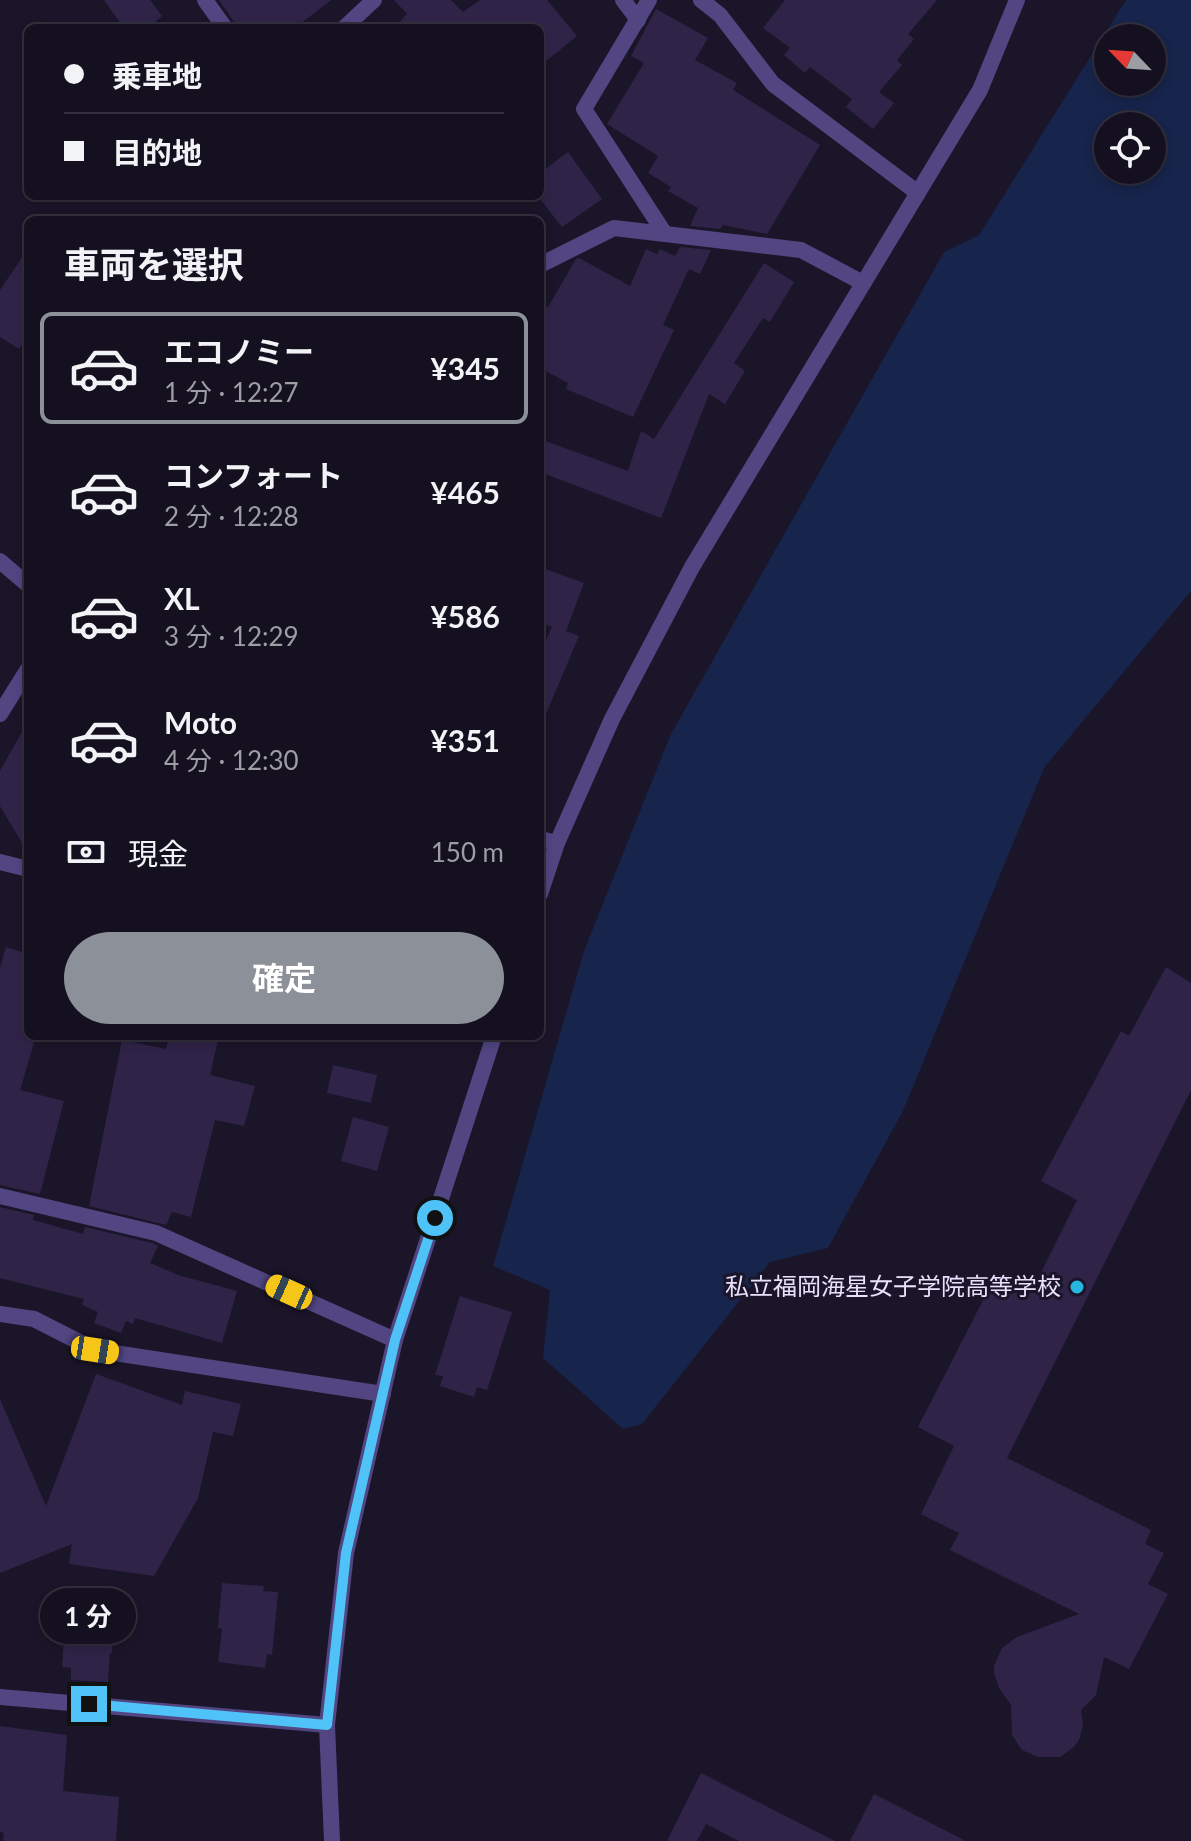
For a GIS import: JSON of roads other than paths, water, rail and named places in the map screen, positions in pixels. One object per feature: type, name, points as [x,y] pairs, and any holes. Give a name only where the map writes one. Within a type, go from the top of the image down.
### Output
[{"type":"street","points":[[205,0],[222,24]]},
{"type":"street","points":[[348,24],[374,0]]},
{"type":"street","points":[[623,0],[638,20]]},
{"type":"street","points":[[649,0],[584,109],[665,234]]},
{"type":"street","points":[[701,0],[720,15],[773,84],[918,193]]},
{"type":"street","points":[[544,868],[548,841],[692,567],[980,90],[1017,0]]},
{"type":"street","points":[[544,263],[614,228],[801,250],[863,283]]},
{"type":"street","points":[[0,561],[24,582]]},
{"type":"street","points":[[0,714],[24,675]]},
{"type":"street","points":[[0,862],[24,868]]},
{"type":"street","points":[[332,1841],[327,1725],[346,1553],[395,1340],[493,1040]]},
{"type":"street","points":[[0,1196],[156,1233],[395,1340]]},
{"type":"street","points":[[0,1314],[34,1319],[95,1350],[383,1394]]},
{"type":"street","points":[[0,1697],[327,1725]]},
{"type":"water","points":[[1126,0],[1191,0],[1191,591],[1044,768],[903,1111],[828,1248],[770,1262],[642,1424],[623,1429],[543,1358],[550,1290],[493,1266],[584,951],[671,734],[944,252],[979,235],[1094,51],[1094,96],[1166,96],[1166,24],[1111,24]]},
{"type":"place","name":"私立福岡海星女子学院高等学校","points":[[1077,1287]]}]
